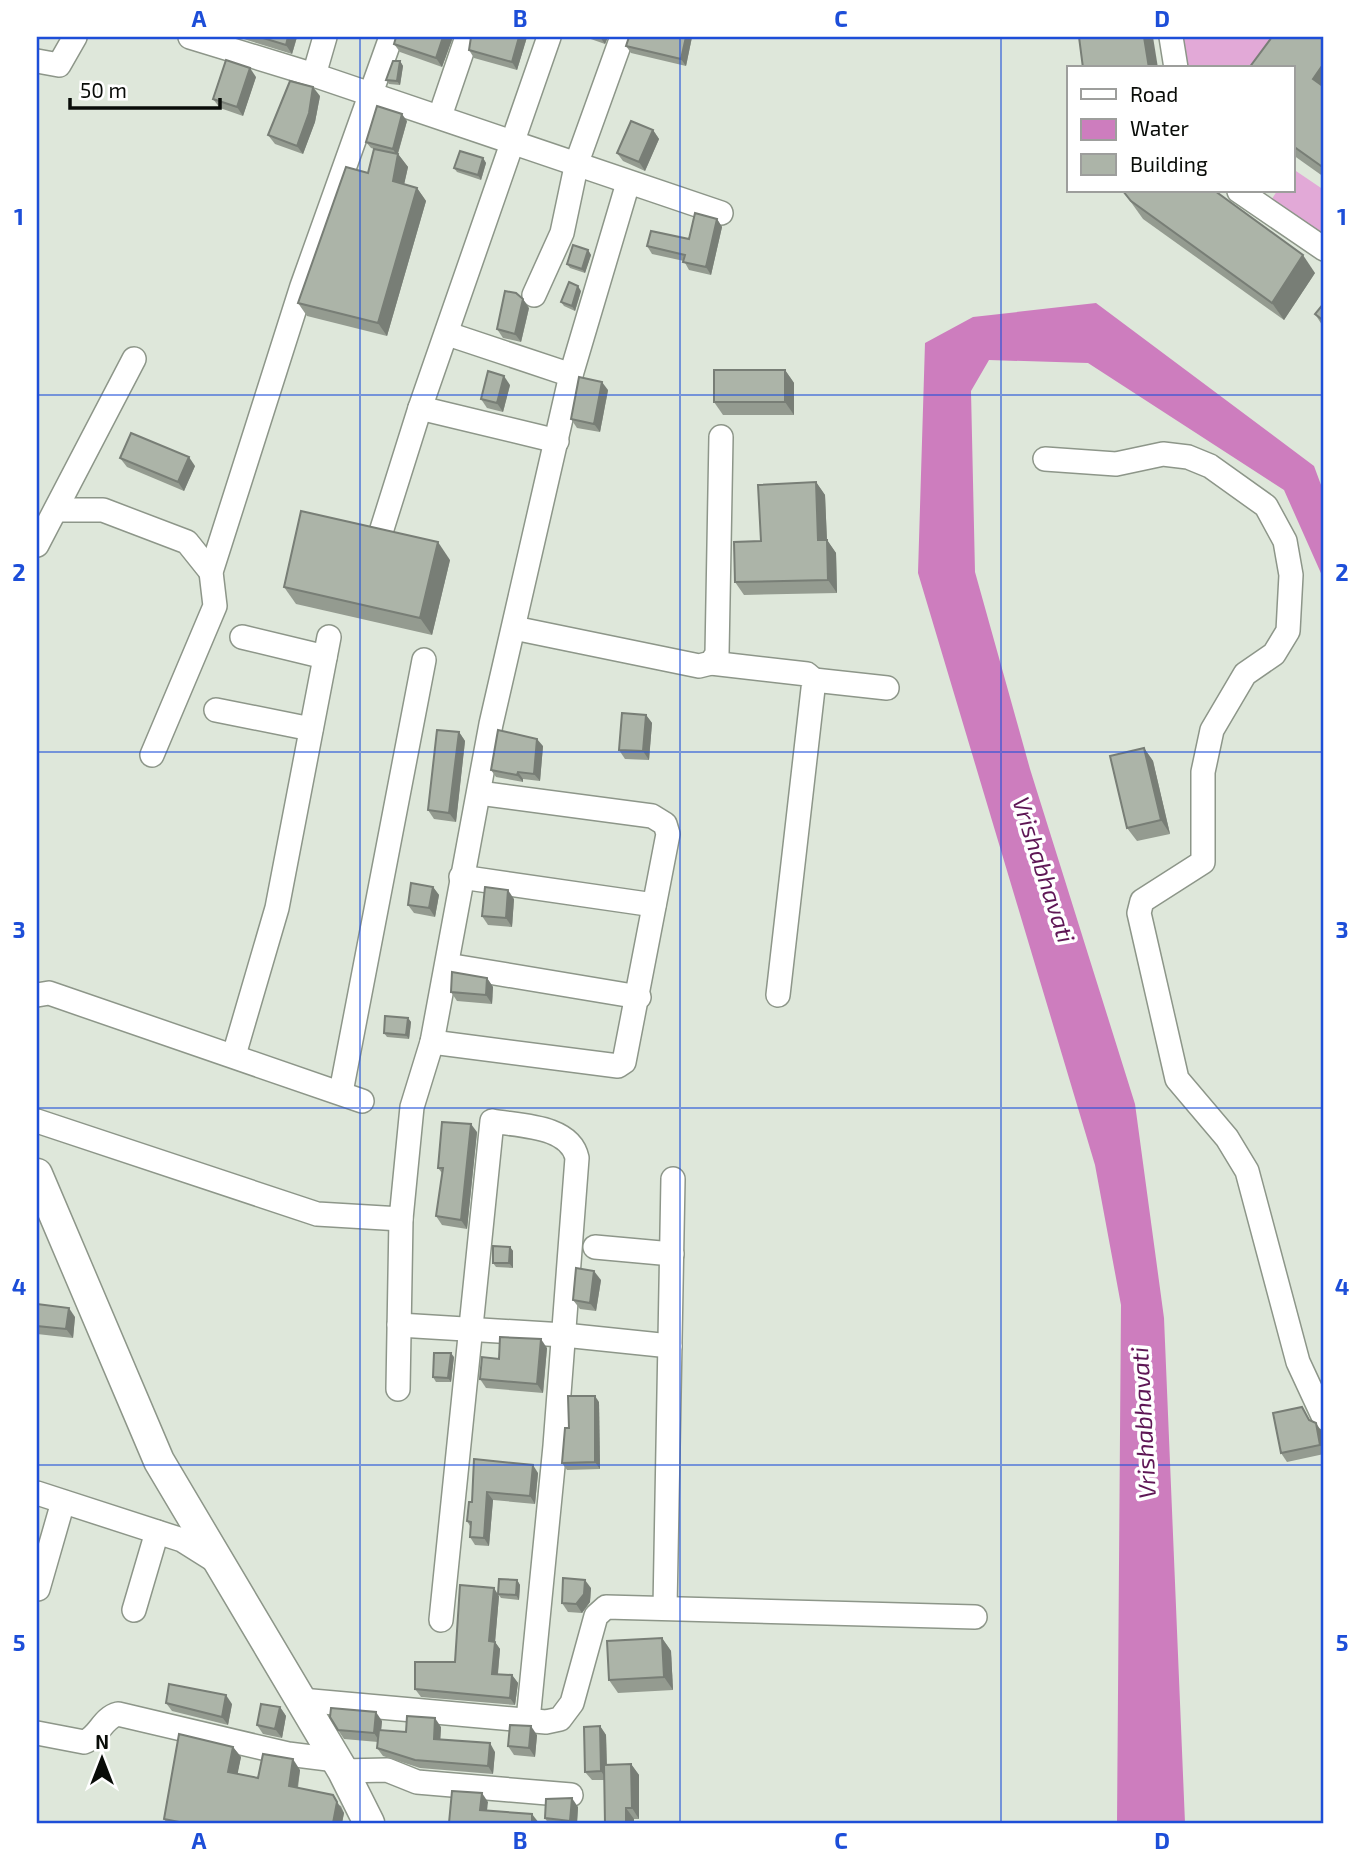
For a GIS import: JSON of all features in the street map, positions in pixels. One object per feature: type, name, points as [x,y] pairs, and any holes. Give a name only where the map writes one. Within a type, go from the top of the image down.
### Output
[{"type":"street","points":[[39,68],[59,65],[75,37]]},
{"type":"street","points":[[190,37],[440,116],[511,144],[577,162],[628,183],[721,213]]},
{"type":"street","points":[[314,75],[325,37]]},
{"type":"street","points":[[152,755],[215,606],[211,572],[302,286],[391,37]]},
{"type":"street","points":[[440,116],[467,37]]},
{"type":"street","points":[[381,532],[420,408],[448,334],[549,37]]},
{"type":"street","points":[[534,295],[562,233],[577,162],[621,37]]},
{"type":"street","points":[[1171,37],[1176,66]]},
{"type":"street","points":[[398,1389],[401,1219],[412,1107],[432,1042],[461,877],[571,376],[628,183]]},
{"type":"street","points":[[1240,192],[1324,249]]},
{"type":"street","points":[[448,334],[571,376]]},
{"type":"street","points":[[37,545],[134,359]]},
{"type":"street","points":[[420,408],[557,442]]},
{"type":"street","points":[[711,663],[717,654],[721,437]]},
{"type":"street","points":[[1045,459],[1116,464],[1163,454],[1188,457],[1210,466],[1266,506],[1285,541],[1291,575],[1288,631],[1274,654],[1245,674],[1212,730],[1203,772],[1203,862],[1142,901],[1139,913],[1177,1079],[1227,1138],[1247,1171],[1298,1362],[1324,1418]]},
{"type":"street","points":[[56,510],[103,510],[187,542],[211,572]]},
{"type":"street","points":[[514,628],[699,666],[711,663],[807,674],[814,680],[887,688]]},
{"type":"street","points":[[234,1055],[277,908],[327,647],[242,637]]},
{"type":"street","points":[[37,995],[49,993],[351,1096],[424,660]]},
{"type":"street","points":[[778,995],[814,680]]},
{"type":"street","points":[[216,710],[311,729]]},
{"type":"street","points":[[432,1042],[618,1066],[624,1062],[639,997],[668,834],[665,824],[659,819],[479,793]]},
{"type":"street","points":[[461,877],[654,905]]},
{"type":"street","points":[[447,965],[639,997]]},
{"type":"street","points":[[37,1121],[317,1214],[401,1219]]},
{"type":"street","points":[[441,1620],[492,1121],[555,1133],[567,1139],[575,1148],[577,1158],[564,1335],[528,1720]]},
{"type":"street","points":[[37,1174],[159,1461],[340,1765],[369,1823]]},
{"type":"street","points":[[665,1608],[673,1179]]},
{"type":"street","points":[[595,1247],[671,1254]]},
{"type":"street","points":[[399,1325],[564,1335],[670,1346]]},
{"type":"street","points":[[37,1493],[181,1540],[220,1564]]},
{"type":"street","points":[[37,1589],[62,1502]]},
{"type":"street","points":[[134,1610],[156,1532]]},
{"type":"street","points":[[301,1700],[552,1721],[564,1716],[572,1703],[600,1611],[613,1606],[975,1617]]},
{"type":"street","points":[[37,1733],[84,1742],[95,1736],[108,1718],[118,1714],[295,1756],[340,1765],[387,1770],[417,1782],[571,1795]]},
{"type":"shaded area","points":[[1183,37],[1285,37],[1263,66],[1188,66]]},
{"type":"shaded area","points":[[1294,170],[1324,190],[1324,237],[1270,202],[1276,192],[1294,192]]},
{"type":"water","name":"Vrishabhavati","points":[[1096,303],[1314,466],[1324,493],[1324,580],[1284,490],[1088,363],[989,360],[971,391],[975,572],[1030,769],[1135,1104],[1164,1318],[1185,1823],[1117,1823],[1121,1305],[1095,1165],[918,573],[925,343],[973,317]]},
{"type":"building","points":[[260,37],[288,37],[286,45]]},
{"type":"building","points":[[396,37],[443,37],[436,58],[394,44]]},
{"type":"building","points":[[471,37],[519,37],[512,62],[469,50]]},
{"type":"building","points":[[629,37],[686,37],[681,59],[626,46]]},
{"type":"building","points":[[1079,37],[1144,37],[1149,66],[1083,66]]},
{"type":"building","points":[[1272,37],[1324,37],[1324,63],[1313,79],[1324,87],[1324,168],[1294,147],[1294,66],[1250,66]]},
{"type":"building","points":[[226,60],[250,68],[237,107],[213,99]]},
{"type":"building","points":[[393,61],[400,61],[397,81],[386,80]]},
{"type":"building","points":[[290,81],[313,87],[309,113],[297,146],[268,135]]},
{"type":"building","points":[[377,106],[402,114],[393,149],[366,142]]},
{"type":"building","points":[[631,121],[653,130],[639,162],[617,153]]},
{"type":"building","points":[[374,149],[398,154],[393,181],[417,188],[378,323],[298,303],[346,167],[368,173]]},
{"type":"building","points":[[460,151],[483,158],[478,175],[454,168]]},
{"type":"building","points":[[1124,192],[1216,192],[1303,255],[1272,303],[1131,201]]},
{"type":"building","points":[[695,213],[717,219],[706,267],[683,262],[685,255],[647,246],[651,231],[689,239]]},
{"type":"building","points":[[573,245],[588,250],[582,269],[567,264]]},
{"type":"building","points":[[569,282],[578,286],[572,306],[561,302]]},
{"type":"building","points":[[505,291],[516,293],[523,299],[515,334],[497,329]]},
{"type":"building","points":[[1324,303],[1324,321],[1315,314]]},
{"type":"building","points":[[714,370],[785,370],[785,402],[714,402]]},
{"type":"building","points":[[488,371],[504,376],[497,403],[481,399]]},
{"type":"building","points":[[579,377],[602,382],[594,424],[571,419]]},
{"type":"building","points":[[131,433],[189,457],[178,482],[120,458]]},
{"type":"building","points":[[816,482],[818,540],[827,540],[828,580],[735,582],[734,542],[761,541],[758,485]]},
{"type":"building","points":[[301,511],[438,542],[420,618],[284,587]]},
{"type":"building","points":[[622,713],[646,715],[643,751],[619,750]]},
{"type":"building","points":[[437,730],[459,732],[449,813],[428,810]]},
{"type":"building","points":[[498,730],[537,739],[534,774],[518,772],[517,775],[491,770]]},
{"type":"building","points":[[1144,748],[1161,820],[1127,828],[1110,756]]},
{"type":"building","points":[[411,883],[433,887],[429,908],[408,905]]},
{"type":"building","points":[[485,887],[508,890],[506,918],[482,916]]},
{"type":"building","points":[[452,972],[487,978],[486,995],[451,992]]},
{"type":"building","points":[[385,1016],[408,1018],[406,1035],[384,1033]]},
{"type":"building","points":[[442,1122],[471,1124],[461,1220],[436,1216],[443,1168],[438,1168]]},
{"type":"building","points":[[493,1246],[510,1247],[509,1263],[493,1263]]},
{"type":"building","points":[[576,1268],[594,1271],[590,1303],[573,1300]]},
{"type":"building","points":[[37,1304],[69,1308],[66,1329],[37,1326]]},
{"type":"building","points":[[500,1337],[541,1339],[537,1384],[480,1379],[482,1357],[499,1359]]},
{"type":"building","points":[[434,1353],[451,1353],[448,1378],[433,1377]]},
{"type":"building","points":[[568,1396],[595,1396],[595,1462],[562,1463],[565,1428],[569,1428]]},
{"type":"building","points":[[1302,1407],[1309,1420],[1316,1423],[1320,1445],[1281,1453],[1273,1413]]},
{"type":"building","points":[[474,1459],[533,1465],[530,1496],[487,1492],[484,1538],[470,1537],[471,1522],[467,1521],[469,1502],[472,1502]]},
{"type":"building","points":[[563,1578],[585,1580],[584,1594],[576,1604],[562,1603]]},
{"type":"building","points":[[499,1579],[517,1580],[516,1595],[498,1594]]},
{"type":"building","points":[[460,1585],[494,1588],[489,1641],[495,1642],[492,1674],[512,1675],[510,1698],[415,1689],[415,1662],[455,1662]]},
{"type":"building","points":[[662,1638],[664,1677],[609,1680],[607,1641]]},
{"type":"building","points":[[169,1684],[226,1695],[222,1717],[166,1703]]},
{"type":"building","points":[[261,1704],[280,1707],[275,1729],[257,1725]]},
{"type":"building","points":[[331,1708],[376,1712],[374,1733],[338,1730],[330,1717]]},
{"type":"building","points":[[407,1716],[435,1718],[434,1739],[490,1743],[488,1766],[415,1760],[377,1748],[379,1730],[406,1732]]},
{"type":"building","points":[[510,1725],[531,1726],[529,1748],[508,1746]]},
{"type":"building","points":[[600,1726],[601,1771],[585,1772],[584,1727]]},
{"type":"building","points":[[179,1734],[233,1747],[228,1772],[258,1778],[263,1754],[293,1759],[289,1786],[333,1795],[337,1802],[333,1823],[184,1823],[164,1819]]},
{"type":"building","points":[[631,1764],[632,1808],[626,1808],[626,1823],[605,1823],[604,1765]]},
{"type":"building","points":[[452,1791],[482,1793],[480,1810],[532,1814],[532,1823],[449,1823]]},
{"type":"building","points":[[572,1798],[570,1821],[545,1818],[546,1799]]}]
